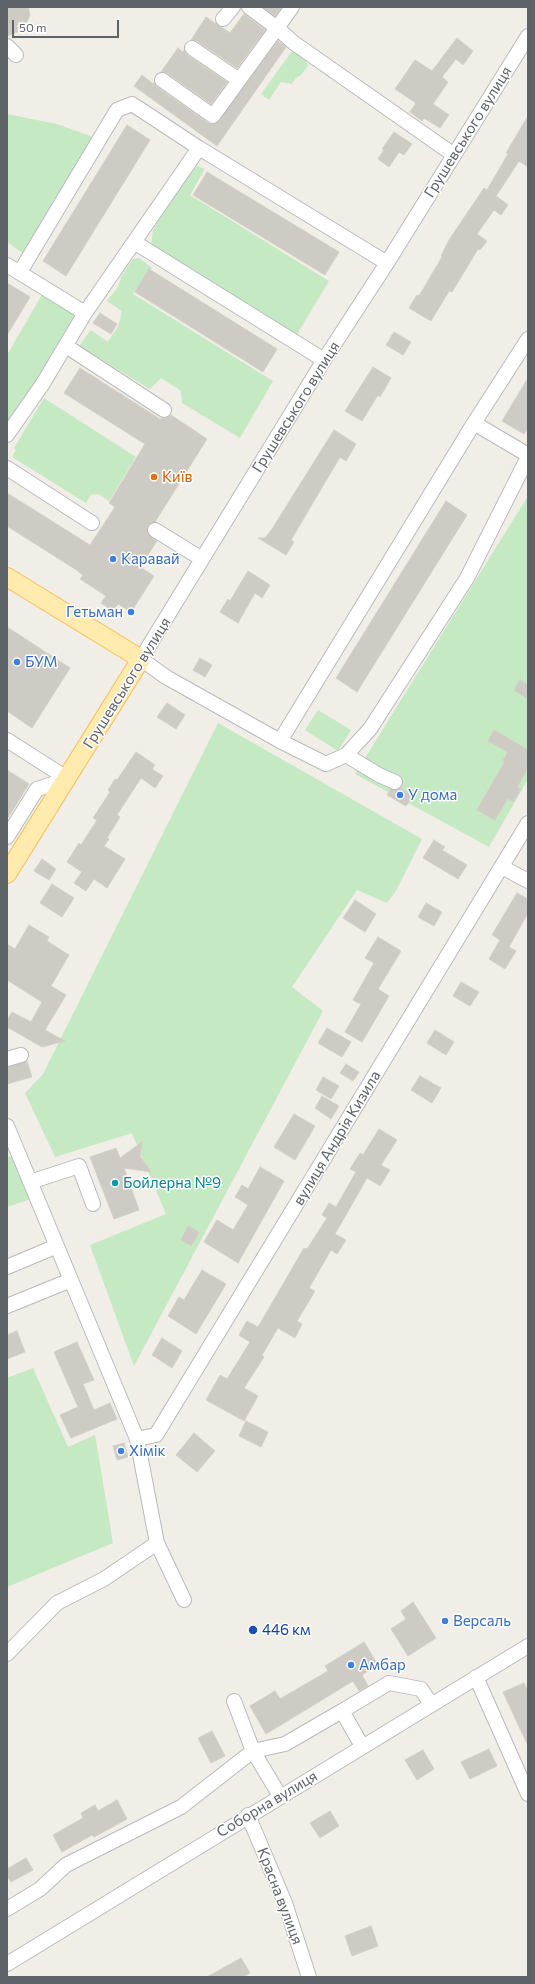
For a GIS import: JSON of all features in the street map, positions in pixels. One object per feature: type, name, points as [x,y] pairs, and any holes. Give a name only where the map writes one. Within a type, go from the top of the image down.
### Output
[{"type":"main road","points":[[7,577],[142,659]]},
{"type":"main road","name":"Грушевського вулиця","points":[[7,874],[12,854],[68,779],[142,659]]},
{"type":"street","points":[[223,19],[233,7]]},
{"type":"street","points":[[249,7],[294,43],[454,155]]},
{"type":"street","points":[[162,80],[213,116],[292,7]]},
{"type":"street","name":"Грушевського вулиця","points":[[142,659],[324,360],[387,263],[528,36]]},
{"type":"street","points":[[192,48],[239,80]]},
{"type":"street","points":[[20,272],[117,110],[132,104],[199,148],[387,263]]},
{"type":"street","points":[[7,435],[66,346],[85,313],[199,148]]},
{"type":"street","points":[[134,242],[324,360]]},
{"type":"street","points":[[7,265],[85,313]]},
{"type":"street","points":[[280,741],[474,424],[528,340]]},
{"type":"street","points":[[66,346],[164,410]]},
{"type":"street","points":[[142,659],[166,677],[280,741],[326,764],[346,755],[370,729],[467,578],[528,456],[474,424]]},
{"type":"street","points":[[7,468],[92,523]]},
{"type":"street","points":[[155,530],[202,559]]},
{"type":"street","points":[[7,740],[68,779]]},
{"type":"street","points":[[346,755],[379,775],[395,782]]},
{"type":"street","points":[[12,854],[7,839],[37,789],[68,779]]},
{"type":"street","name":"вулиця Андрія Кизила","points":[[137,1439],[156,1435],[528,823]]},
{"type":"street","points":[[502,867],[528,881]]},
{"type":"street","points":[[7,1059],[21,1055]]},
{"type":"street","points":[[7,1126],[137,1439],[157,1543],[184,1600]]},
{"type":"street","points":[[30,1182],[78,1166],[93,1204]]},
{"type":"street","points":[[7,1267],[57,1246]]},
{"type":"street","points":[[7,1306],[71,1280]]},
{"type":"street","points":[[7,1654],[57,1603],[104,1579],[157,1543]]},
{"type":"street","name":"Соборна вулиця","points":[[7,1964],[248,1815],[528,1646]]},
{"type":"street","points":[[476,1677],[528,1794]]},
{"type":"street","points":[[7,1908],[40,1889],[66,1865],[181,1807],[253,1751],[285,1744],[342,1712],[389,1683],[422,1689],[431,1704]]},
{"type":"street","points":[[234,1701],[253,1751],[280,1796]]},
{"type":"street","points":[[342,1712],[362,1746]]},
{"type":"street","name":"Красна вулиця","points":[[248,1815],[285,1903],[309,1977]]},
{"type":"green space","points":[[292,51],[297,52],[305,59],[308,66],[292,84],[281,82],[269,100],[261,94]]},
{"type":"green space","points":[[7,114],[57,124],[93,137],[26,255],[7,242]]},
{"type":"green space","points":[[197,166],[205,169],[190,195],[329,281],[296,336],[151,245],[153,230],[174,195]]},
{"type":"green space","points":[[139,258],[152,268],[133,294],[273,381],[240,438],[182,403],[181,391],[161,378],[150,389],[79,346],[91,330],[108,342],[118,327],[122,311],[107,301],[118,287],[121,277],[130,263],[133,259]]},
{"type":"green space","points":[[43,293],[76,312],[7,432],[7,355]]},
{"type":"green space","points":[[44,398],[136,457],[109,501],[98,494],[91,495],[86,503],[12,457],[16,450],[14,448]]},
{"type":"green space","points":[[528,496],[528,779],[489,847],[355,774]]},
{"type":"green space","points":[[318,710],[351,730],[338,751],[305,730]]},
{"type":"green space","points":[[218,723],[422,839],[396,891],[387,903],[357,890],[292,987],[323,1011],[134,1366],[90,1245],[166,1214],[132,1133],[55,1157],[25,1093],[43,1074]]},
{"type":"green space","points":[[15,1155],[31,1199],[7,1207],[7,1158]]},
{"type":"green space","points":[[33,1368],[68,1447],[95,1435],[113,1543],[7,1587],[7,1378]]},
{"type":"building","points":[[7,7],[28,7],[30,15],[23,30],[7,36]]},
{"type":"building","points":[[263,7],[282,7],[275,16]]},
{"type":"building","points":[[244,14],[265,30],[237,68],[197,41],[191,40],[206,17],[230,33]]},
{"type":"building","points":[[457,38],[473,51],[463,65],[456,59],[442,77],[448,82],[433,104],[449,115],[440,128],[424,118],[422,121],[410,112],[416,103],[395,89],[415,60],[432,71]]},
{"type":"building","points":[[278,41],[286,47],[217,146],[134,86],[142,75],[153,84],[154,82],[157,87],[208,123],[216,124]]},
{"type":"building","points":[[178,48],[183,52],[184,50],[187,55],[227,82],[211,104],[167,73],[161,72]]},
{"type":"building","points":[[528,116],[528,167],[519,161],[496,196],[508,205],[501,215],[494,210],[477,234],[487,241],[480,250],[478,249],[452,292],[449,291],[431,321],[409,308],[417,295],[419,296],[442,257],[441,256],[449,240],[484,188],[487,190],[508,154],[506,153]]},
{"type":"building","points":[[127,125],[150,140],[66,276],[43,261]]},
{"type":"building","points":[[394,132],[412,144],[404,155],[399,152],[389,167],[378,159],[384,150],[382,149]]},
{"type":"building","points":[[207,172],[339,252],[325,275],[193,195]]},
{"type":"building","points":[[149,269],[277,349],[263,372],[135,292]]},
{"type":"building","points":[[7,283],[30,297],[7,335]]},
{"type":"building","points":[[100,313],[117,324],[111,334],[93,323]]},
{"type":"building","points":[[394,332],[411,342],[403,355],[386,345]]},
{"type":"building","points":[[373,367],[391,378],[380,397],[378,395],[362,421],[345,411]]},
{"type":"building","points":[[80,368],[160,419],[167,418],[171,415],[207,439],[155,522],[148,526],[148,534],[157,541],[140,567],[154,576],[131,612],[118,604],[113,611],[101,603],[106,596],[80,579],[83,575],[7,526],[7,493],[90,545],[115,507],[109,503],[145,444],[64,393]]},
{"type":"building","points":[[528,378],[528,428],[524,434],[502,421]]},
{"type":"building","points":[[334,430],[356,444],[346,461],[340,457],[291,540],[294,542],[286,555],[258,538],[265,538],[272,529]]},
{"type":"building","points":[[446,501],[467,515],[357,692],[336,678]]},
{"type":"building","points":[[248,571],[270,585],[262,598],[255,593],[238,623],[220,612],[228,599],[230,601]]},
{"type":"building","points":[[7,627],[70,668],[32,728],[7,711]]},
{"type":"building","points":[[200,658],[212,665],[205,677],[193,670]]},
{"type":"building","points":[[520,680],[528,685],[528,699],[514,690]]},
{"type":"building","points":[[167,703],[185,715],[176,729],[157,717]]},
{"type":"building","points":[[494,730],[528,750],[528,768],[517,787],[521,789],[513,802],[508,798],[495,820],[477,810],[505,761],[503,760],[508,752],[488,741]]},
{"type":"building","points":[[136,752],[155,765],[152,769],[163,776],[155,788],[141,778],[117,815],[120,817],[107,838],[109,839],[104,846],[125,859],[107,888],[94,879],[86,891],[74,883],[82,872],[67,862],[79,843],[81,845],[97,820],[93,818],[110,792],[108,790],[115,779],[117,780]]},
{"type":"building","points":[[7,770],[29,784],[7,819]]},
{"type":"building","name":"У дома","points":[[400,788],[413,796],[406,806],[387,795],[391,789],[396,790]]},
{"type":"building","points":[[434,840],[445,847],[442,850],[467,865],[458,879],[423,858]]},
{"type":"building","points":[[42,859],[56,869],[49,880],[34,871]]},
{"type":"building","points":[[52,884],[74,898],[62,917],[40,903]]},
{"type":"building","points":[[517,893],[528,899],[528,913],[509,947],[516,951],[505,969],[489,959],[500,940],[492,935]]},
{"type":"building","points":[[355,900],[376,914],[365,932],[343,918]]},
{"type":"building","points":[[426,903],[442,912],[434,926],[418,917]]},
{"type":"building","points":[[29,925],[49,937],[47,941],[69,955],[51,986],[66,995],[45,1030],[65,1041],[42,1047],[7,1027],[7,1021],[12,1012],[31,1022],[42,1002],[7,980],[7,944],[15,949]]},
{"type":"building","points":[[378,937],[401,951],[378,989],[389,996],[362,1042],[345,1032],[361,1004],[353,1000],[374,963],[365,958]]},
{"type":"building","points":[[461,982],[479,992],[470,1006],[453,996]]},
{"type":"building","points":[[327,1028],[351,1042],[342,1057],[318,1043]]},
{"type":"building","points":[[435,1030],[454,1042],[446,1055],[427,1043]]},
{"type":"building","points":[[27,1061],[32,1077],[7,1084],[7,1067]]},
{"type":"building","points":[[346,1064],[359,1072],[353,1081],[340,1073]]},
{"type":"building","points":[[420,1076],[441,1088],[432,1103],[411,1090]]},
{"type":"building","points":[[323,1077],[339,1086],[331,1099],[316,1090]]},
{"type":"building","points":[[322,1096],[339,1106],[331,1119],[315,1108]]},
{"type":"building","points":[[294,1114],[315,1126],[295,1160],[274,1147]]},
{"type":"building","points":[[379,1129],[397,1140],[381,1165],[390,1170],[380,1186],[367,1178],[335,1234],[346,1240],[337,1254],[331,1250],[309,1288],[315,1291],[297,1321],[302,1324],[295,1338],[278,1328],[262,1355],[264,1357],[244,1388],[258,1396],[244,1421],[206,1400],[220,1375],[227,1379],[250,1342],[239,1335],[247,1321],[258,1327],[304,1248],[307,1249],[327,1218],[322,1215],[329,1203],[336,1207],[356,1172],[350,1169],[360,1153],[363,1155]]},
{"type":"building","name":"Бойлерна №9","points":[[142,1142],[140,1156],[151,1172],[124,1168],[139,1210],[114,1219],[90,1157],[116,1148],[120,1158]]},
{"type":"building","points":[[260,1167],[284,1181],[238,1263],[204,1242],[217,1220],[233,1230],[248,1205],[235,1197],[242,1185],[248,1189]]},
{"type":"building","points":[[188,1226],[199,1232],[191,1246],[181,1240]]},
{"type":"building","points":[[202,1270],[226,1284],[196,1334],[168,1316],[179,1297],[184,1300]]},
{"type":"building","points":[[17,1331],[25,1352],[7,1359],[7,1335]]},
{"type":"building","points":[[162,1338],[182,1351],[172,1368],[152,1355]]},
{"type":"building","points":[[77,1342],[94,1380],[83,1384],[94,1410],[110,1403],[117,1419],[71,1438],[60,1415],[78,1407],[54,1352]]},
{"type":"building","points":[[246,1421],[268,1432],[261,1447],[239,1436]]},
{"type":"building","points":[[194,1433],[215,1451],[197,1472],[176,1455]]},
{"type":"building","name":"Хімік","points":[[124,1443],[128,1457],[117,1460],[113,1446]]},
{"type":"building","points":[[413,1602],[436,1638],[408,1656],[391,1629],[406,1619],[401,1611]]},
{"type":"building","points":[[364,1642],[378,1665],[362,1675],[368,1686],[359,1691],[353,1681],[266,1734],[250,1706],[275,1691],[280,1699],[328,1671],[325,1666]]},
{"type":"building","points":[[524,1683],[528,1692],[528,1746],[503,1692]]},
{"type":"building","points":[[212,1731],[225,1756],[211,1763],[198,1738]]},
{"type":"building","points":[[489,1749],[497,1766],[470,1779],[461,1762]]},
{"type":"building","points":[[423,1750],[434,1769],[417,1780],[405,1760]]},
{"type":"building","points":[[117,1800],[127,1819],[94,1837],[92,1835],[62,1852],[53,1835],[83,1818],[81,1813],[95,1805],[98,1811]]},
{"type":"building","points":[[330,1811],[339,1826],[320,1838],[310,1823]]},
{"type":"building","points":[[26,1858],[33,1870],[11,1882],[7,1876],[7,1869]]},
{"type":"building","points":[[371,1926],[378,1946],[352,1956],[345,1936]]},
{"type":"building","points":[[241,1958],[250,1973],[242,1977],[207,1977]]},
{"type":"place","name":"Київ","points":[[154,477]]},
{"type":"place","name":"Каравай","points":[[113,559]]},
{"type":"place","name":"Гетьман","points":[[131,612]]},
{"type":"place","name":"БУМ","points":[[17,662]]},
{"type":"place","name":"У дома","points":[[400,795]]},
{"type":"place","name":"Бойлерна №9","points":[[115,1183]]},
{"type":"place","name":"Хімік","points":[[121,1451]]},
{"type":"place","name":"Версаль","points":[[445,1621]]},
{"type":"place","name":"446 км","points":[[253,1630]]},
{"type":"place","name":"Амбар","points":[[351,1665]]}]
